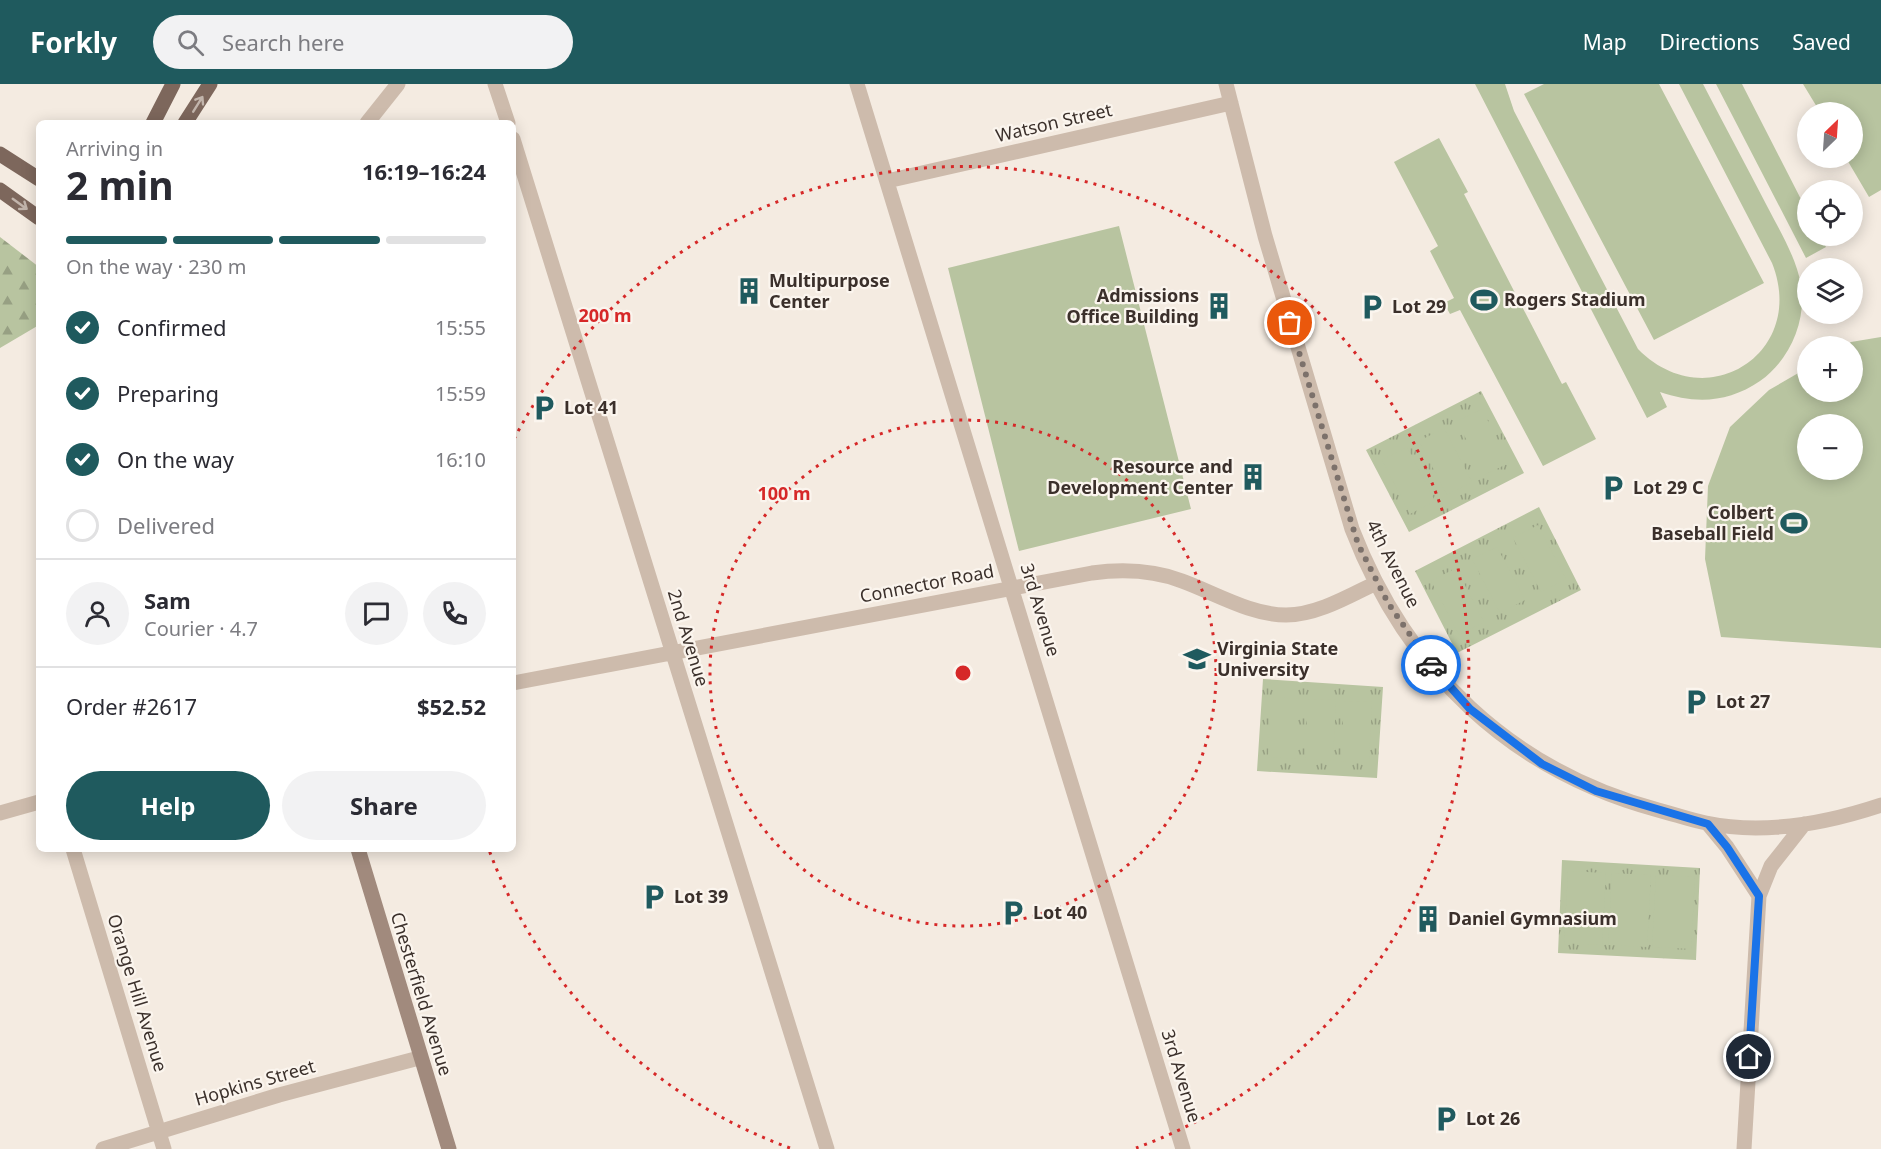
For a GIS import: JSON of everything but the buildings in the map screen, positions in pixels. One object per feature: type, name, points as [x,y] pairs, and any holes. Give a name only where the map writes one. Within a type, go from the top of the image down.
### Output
[{"type":"main road","points":[[155,120],[173,84]]},
{"type":"main road","points":[[187,120],[210,84]]},
{"type":"main road","points":[[0,154],[35,174]]},
{"type":"main road","points":[[0,190],[36,216]]},
{"type":"main road","name":"Chesterfield Avenue","points":[[359,852],[419,1058],[449,1149]]},
{"type":"street","points":[[369,120],[398,84]]},
{"type":"street","points":[[495,84],[507,120]]},
{"type":"street","name":"3rd Avenue","points":[[857,84],[1013,587],[1183,1149]]},
{"type":"street","name":"4th Avenue","points":[[1226,84],[1262,225],[1339,489],[1355,536],[1376,583],[1418,649],[1440,676],[1470,709],[1520,749],[1560,774],[1596,791],[1708,824],[1750,826],[1804,824],[1881,805]]},
{"type":"street","name":"Watson Street","points":[[887,181],[1231,103]]},
{"type":"street","name":"2nd Avenue","points":[[516,149],[827,1149]]},
{"type":"street","name":"Connector Road","points":[[516,682],[1092,573],[1137,571],[1179,580],[1263,611],[1286,615],[1331,604],[1376,583]]},
{"type":"street","points":[[0,813],[36,803]]},
{"type":"street","points":[[1708,824],[1727,847],[1759,896]]},
{"type":"street","points":[[1744,1149],[1759,896],[1771,866],[1804,824]]},
{"type":"street","name":"Orange Hill Avenue","points":[[74,852],[164,1149]]},
{"type":"street","name":"Hopkins Street","points":[[103,1149],[279,1095],[419,1058]]},
{"type":"green space","points":[[1475,84],[1505,84],[1514,111],[1638,349],[1665,369],[1693,377],[1720,376],[1744,366],[1763,348],[1776,324],[1779,295],[1772,263],[1679,84],[1703,84],[1782,235],[1797,270],[1798,324],[1794,339],[1779,363],[1760,381],[1736,394],[1724,397],[1699,400],[1660,392],[1667,407],[1647,418]]},
{"type":"green space","points":[[1544,84],[1659,84],[1764,283],[1654,340],[1524,94]]},
{"type":"green space","points":[[1716,84],[1742,84],[1797,191],[1797,241]]},
{"type":"green space","points":[[1803,84],[1881,84],[1881,190],[1869,197],[1863,187],[1863,180],[1859,180],[1852,168],[1863,168],[1863,102],[1814,102]]},
{"type":"green space","name":"Rogers Stadium","points":[[1439,138],[1468,192],[1464,194],[1562,384],[1566,382],[1596,439],[1543,466],[1460,310],[1450,314],[1444,303],[1454,298],[1430,251],[1438,246],[1394,162]]},
{"type":"green space","points":[[1119,226],[1191,509],[1019,551],[948,268]]},
{"type":"green space","points":[[0,237],[36,265],[36,327],[0,348]]},
{"type":"green space","points":[[1800,246],[1825,246],[1826,247],[1806,258]]},
{"type":"green space","name":"Colbert Baseball Field","points":[[1881,337],[1881,648],[1721,637],[1705,559],[1708,486],[1730,427],[1769,390],[1797,374],[1797,402],[1863,402],[1863,340]]},
{"type":"green space","points":[[1481,391],[1524,473],[1409,532],[1366,450]]},
{"type":"green space","points":[[1482,409],[1509,463],[1484,475],[1457,421]]},
{"type":"green space","points":[[1444,428],[1472,482],[1447,495],[1419,441]]},
{"type":"green space","points":[[1407,447],[1435,501],[1410,514],[1382,460]]},
{"type":"green space","points":[[1539,507],[1581,590],[1457,653],[1415,571]]},
{"type":"green space","points":[[1538,525],[1566,579],[1541,592],[1513,538]]},
{"type":"green space","points":[[1497,547],[1525,600],[1500,613],[1472,559]]},
{"type":"green space","points":[[1456,568],[1484,622],[1459,635],[1431,581]]},
{"type":"green space","points":[[1263,679],[1383,687],[1377,778],[1257,771]]},
{"type":"green space","points":[[1271,697],[1299,699],[1296,759],[1268,757]]},
{"type":"green space","points":[[1308,699],[1336,700],[1333,761],[1305,759]]},
{"type":"green space","points":[[1344,701],[1372,702],[1369,763],[1341,761]]},
{"type":"green space","points":[[1562,860],[1700,868],[1696,960],[1558,953]]},
{"type":"green space","points":[[1568,871],[1606,873],[1602,945],[1564,943]]},
{"type":"green space","points":[[1612,873],[1651,875],[1647,947],[1608,945]]},
{"type":"green space","points":[[1656,875],[1695,877],[1691,949],[1652,947]]},
{"type":"way so far","points":[[1290,323],[1343,502],[1365,561],[1388,603],[1431,665]]},
{"type":"place","name":"Multipurpose Center","points":[[749,291]]},
{"type":"place","name":"Rogers Stadium","points":[[1484,300]]},
{"type":"place","name":"Admissions Office Building","points":[[1219,306]]},
{"type":"place","name":"Lot 29","points":[[1372,307]]},
{"type":"place","name":"Lot 41","points":[[544,408]]},
{"type":"place","name":"Resource and Development Center","points":[[1253,477]]},
{"type":"place","name":"Lot 29 C","points":[[1613,488]]},
{"type":"place","name":"Colbert Baseball Field","points":[[1794,523]]},
{"type":"place","name":"Virginia State University","points":[[1197,659]]},
{"type":"place","name":"Lot 27","points":[[1696,702]]},
{"type":"place","name":"Lot 39","points":[[654,897]]},
{"type":"place","name":"Lot 40","points":[[1013,913]]},
{"type":"place","name":"Daniel Gymnasium","points":[[1428,919]]},
{"type":"place","name":"Lot 26","points":[[1446,1119]]},
{"type":"route","points":[[1431,665],[1470,709],[1542,764],[1596,791],[1708,824],[1727,847],[1759,896],[1749,1057]]}]
